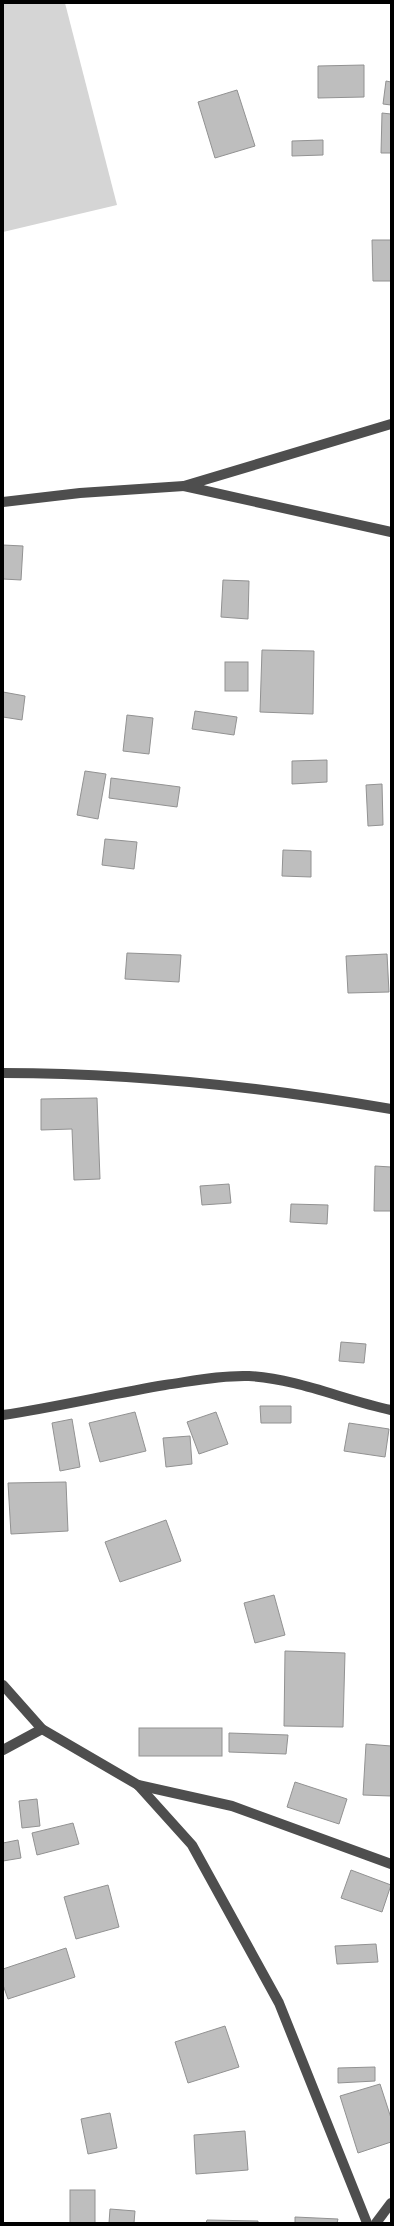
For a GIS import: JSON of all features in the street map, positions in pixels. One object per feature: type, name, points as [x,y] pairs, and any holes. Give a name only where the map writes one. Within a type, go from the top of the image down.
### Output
[{"type":"street","points":[[3,502],[80,493],[184,486],[391,424]]},
{"type":"street","points":[[184,486],[391,532]]},
{"type":"street","points":[[3,1073],[124,1076],[310,1095],[391,1109]]},
{"type":"street","points":[[3,1415],[69,1405],[211,1377],[249,1376],[300,1384],[361,1404],[391,1410]]},
{"type":"street","points":[[3,1685],[42,1729],[138,1785],[232,1806],[391,1864]]},
{"type":"street","points":[[3,1750],[42,1729]]},
{"type":"street","points":[[138,1785],[192,1845],[279,2003],[367,2223]]},
{"type":"street","points":[[376,2223],[391,2203]]},
{"type":"shaded area","points":[[3,3],[65,3],[117,205],[3,232]]},
{"type":"building","points":[[364,65],[364,97],[318,98],[318,66]]},
{"type":"building","points":[[386,81],[391,82],[391,105],[383,104]]},
{"type":"building","points":[[237,90],[255,146],[215,158],[198,102]]},
{"type":"building","points":[[382,113],[391,114],[391,153],[381,153]]},
{"type":"building","points":[[323,140],[323,155],[292,156],[292,141]]},
{"type":"building","points":[[372,240],[391,240],[391,281],[373,281]]},
{"type":"building","points":[[3,545],[23,546],[21,580],[3,579]]},
{"type":"building","points":[[223,580],[249,581],[248,619],[221,617]]},
{"type":"building","points":[[262,650],[314,651],[313,714],[260,712]]},
{"type":"building","points":[[225,662],[248,662],[248,691],[225,691]]},
{"type":"building","points":[[3,692],[25,696],[22,720],[3,717]]},
{"type":"building","points":[[195,711],[237,717],[234,735],[192,729]]},
{"type":"building","points":[[127,715],[153,718],[149,754],[123,751]]},
{"type":"building","points":[[327,760],[327,782],[292,784],[292,761]]},
{"type":"building","points":[[85,771],[106,774],[98,819],[77,815]]},
{"type":"building","points":[[111,778],[180,787],[177,807],[109,798]]},
{"type":"building","points":[[382,784],[383,825],[368,826],[366,785]]},
{"type":"building","points":[[105,839],[137,842],[134,869],[102,865]]},
{"type":"building","points":[[283,850],[311,851],[311,877],[282,876]]},
{"type":"building","points":[[127,953],[181,955],[179,982],[125,979]]},
{"type":"building","points":[[387,954],[389,992],[348,993],[346,956]]},
{"type":"building","points":[[97,1098],[100,1179],[74,1180],[72,1129],[41,1130],[41,1099]]},
{"type":"building","points":[[375,1166],[391,1167],[391,1211],[374,1211]]},
{"type":"building","points":[[229,1184],[231,1203],[202,1205],[200,1186]]},
{"type":"building","points":[[291,1204],[328,1205],[327,1224],[290,1222]]},
{"type":"building","points":[[341,1342],[366,1344],[364,1363],[339,1361]]},
{"type":"building","points":[[260,1406],[291,1406],[291,1423],[261,1423]]},
{"type":"building","points":[[135,1412],[146,1451],[100,1462],[89,1423]]},
{"type":"building","points":[[216,1412],[228,1444],[199,1454],[187,1422]]},
{"type":"building","points":[[72,1419],[80,1467],[60,1471],[52,1423]]},
{"type":"building","points":[[349,1423],[389,1429],[385,1457],[344,1451]]},
{"type":"building","points":[[190,1436],[192,1464],[166,1467],[163,1438]]},
{"type":"building","points":[[66,1482],[68,1531],[11,1534],[8,1483]]},
{"type":"building","points":[[166,1520],[181,1561],[120,1582],[105,1542]]},
{"type":"building","points":[[274,1595],[285,1635],[255,1643],[244,1603]]},
{"type":"building","points":[[285,1651],[345,1653],[343,1727],[284,1726]]},
{"type":"building","points":[[139,1728],[222,1728],[222,1756],[139,1756]]},
{"type":"building","points":[[229,1733],[288,1735],[286,1754],[229,1752]]},
{"type":"building","points":[[366,1744],[391,1746],[391,1796],[363,1795]]},
{"type":"building","points":[[295,1782],[347,1799],[339,1824],[287,1807]]},
{"type":"building","points":[[37,1799],[40,1826],[22,1828],[19,1801]]},
{"type":"building","points":[[73,1823],[79,1844],[37,1855],[32,1833]]},
{"type":"building","points":[[18,1840],[21,1858],[3,1861],[3,1843]]},
{"type":"building","points":[[351,1870],[391,1885],[382,1912],[341,1898]]},
{"type":"building","points":[[108,1885],[119,1927],[76,1939],[64,1897]]},
{"type":"building","points":[[376,1944],[378,1962],[337,1964],[335,1946]]},
{"type":"building","points":[[66,1948],[75,1977],[8,1999],[3,1985],[3,1969]]},
{"type":"building","points":[[225,2026],[239,2067],[188,2083],[175,2042]]},
{"type":"building","points":[[375,2067],[375,2081],[338,2083],[338,2068]]},
{"type":"building","points":[[380,2084],[391,2118],[391,2142],[358,2153],[340,2096]]},
{"type":"building","points":[[110,2113],[117,2148],[88,2154],[81,2119]]},
{"type":"building","points":[[245,2131],[248,2170],[196,2174],[194,2135]]},
{"type":"building","points":[[70,2190],[95,2190],[95,2223],[70,2223]]},
{"type":"building","points":[[110,2209],[135,2211],[134,2223],[109,2223]]},
{"type":"building","points":[[295,2217],[338,2219],[337,2223],[295,2223]]},
{"type":"building","points":[[207,2220],[258,2221],[258,2223],[206,2223]]}]
